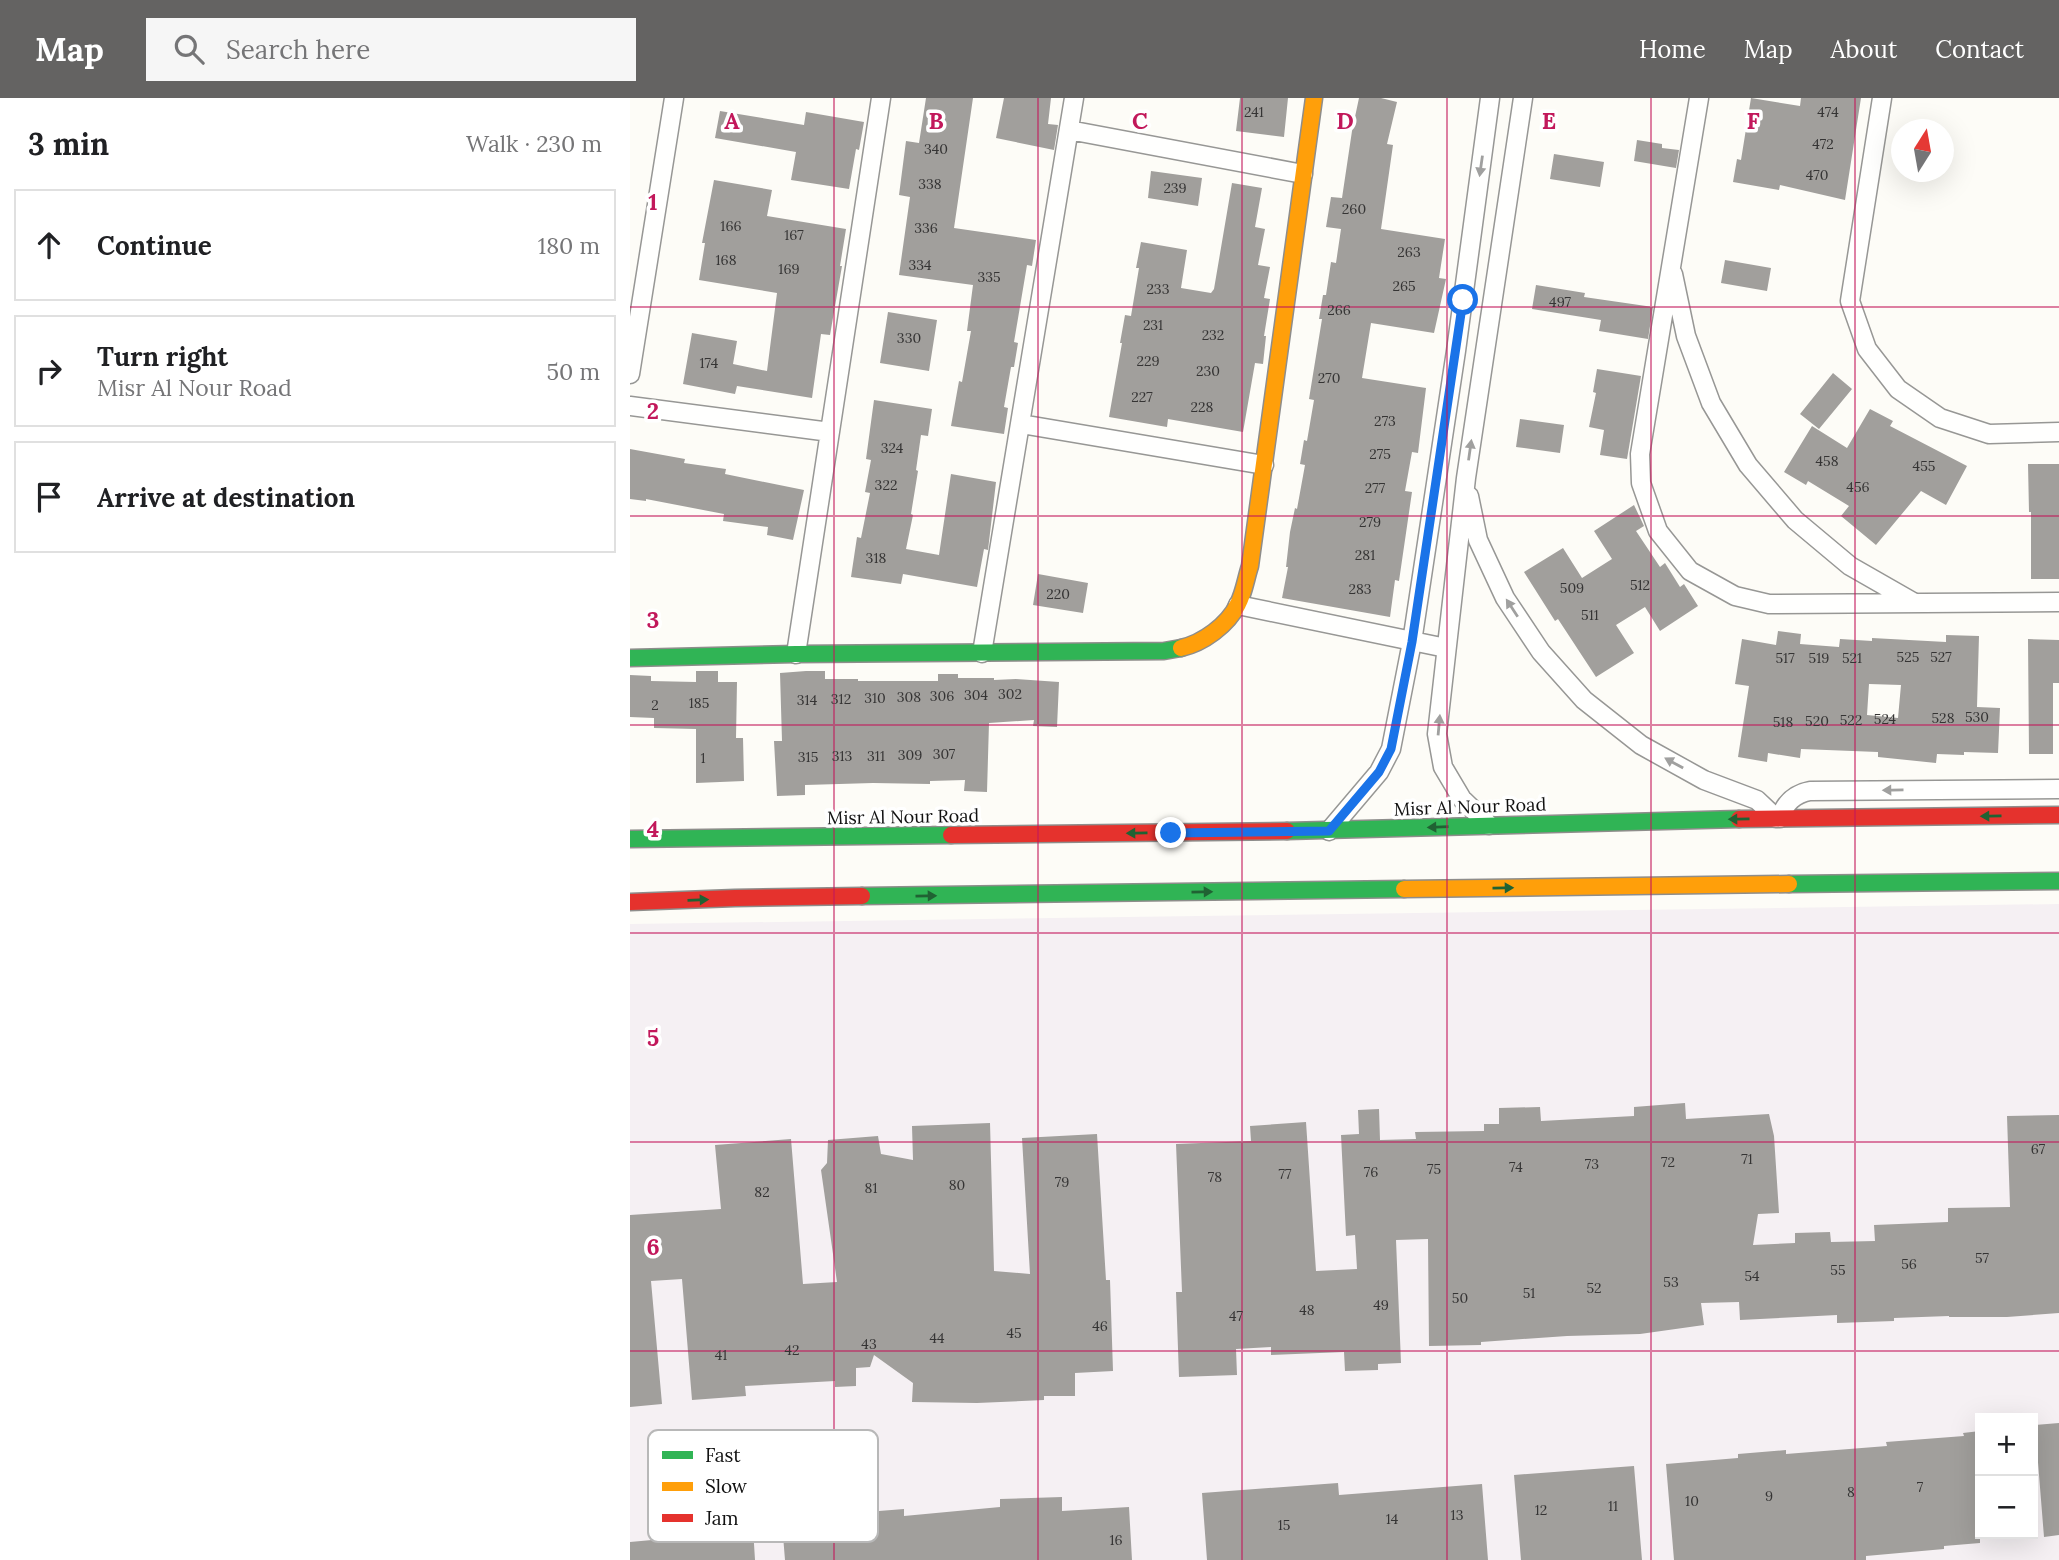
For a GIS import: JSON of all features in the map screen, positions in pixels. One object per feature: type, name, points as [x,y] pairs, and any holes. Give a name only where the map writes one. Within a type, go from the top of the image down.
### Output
[{"type":"street","points":[[630,374],[674,98]]},
{"type":"street","points":[[796,654],[880,98]]},
{"type":"street","points":[[982,653],[1074,98]]},
{"type":"street","points":[[630,658],[1164,651],[1194,645],[1219,628],[1238,605],[1250,566],[1314,98]]},
{"type":"street","points":[[1329,831],[1379,772],[1391,749],[1412,642],[1490,98]]},
{"type":"street","points":[[1489,825],[1462,799],[1443,766],[1437,734],[1466,478],[1523,98]]},
{"type":"street","points":[[1699,98],[1640,454],[1641,483],[1658,531],[1690,571],[1735,596],[1769,604],[2059,602]]},
{"type":"street","points":[[1882,98],[1850,301],[1867,349],[1899,389],[1940,418],[1989,433],[2059,432]]},
{"type":"street","points":[[1069,130],[1303,174]]},
{"type":"street","points":[[1671,265],[1686,336],[1711,403],[1748,465],[1795,520],[1850,566],[1913,602]]},
{"type":"street","points":[[1463,300],[1491,304]]},
{"type":"street","points":[[630,405],[830,432]]},
{"type":"street","points":[[1021,424],[1264,465]]},
{"type":"street","points":[[1466,478],[1478,540],[1506,598],[1541,652],[1584,700],[1641,745],[1704,780],[1757,800],[1778,818],[1787,802],[1810,791],[2059,789]]},
{"type":"street","points":[[1238,605],[1446,648]]},
{"type":"street","name":"Misr Al Nour Road","points":[[630,839],[1329,831],[1778,818],[2059,816]]},
{"type":"street","points":[[630,902],[736,898],[2059,881]]},
{"type":"shaded area","points":[[2059,904],[2059,1560],[630,1560],[630,924]]},
{"type":"building","points":[[926,98],[973,98],[954,228],[1036,240],[1032,266],[1027,265],[1014,342],[1018,343],[1004,407],[1008,408],[1004,434],[951,426],[971,331],[967,331],[973,285],[899,275],[910,197],[899,195],[906,141],[919,143]]},
{"type":"building","points":[[1004,98],[1051,98],[1048,124],[1058,125],[1054,150],[996,138]]},
{"type":"building","points":[[1240,98],[1288,98],[1284,137],[1236,131]]},
{"type":"building","points":[[1359,98],[1381,98],[1397,102],[1387,144],[1393,145],[1381,229],[1445,239],[1439,278],[1446,279],[1434,333],[1371,323],[1362,378],[1426,388],[1418,453],[1412,452],[1405,491],[1412,492],[1399,581],[1395,580],[1390,617],[1282,598],[1288,567],[1290,532],[1305,465],[1300,464],[1314,400],[1309,399],[1322,319],[1319,319],[1331,262],[1336,263],[1341,229],[1326,227],[1331,197],[1342,198]]},
{"type":"building","points":[[1751,98],[1800,106],[1801,98],[1861,98],[1845,200],[1780,185],[1779,190],[1733,182],[1737,159],[1741,160]]},
{"type":"building","points":[[720,111],[804,125],[806,112],[864,122],[849,189],[791,180],[796,152],[715,138]]},
{"type":"building","points":[[1637,140],[1679,150],[1676,168],[1634,161]]},
{"type":"building","points":[[1554,154],[1604,162],[1600,187],[1550,179]]},
{"type":"building","points":[[1151,171],[1202,178],[1198,206],[1148,198]]},
{"type":"building","points":[[714,180],[772,190],[767,216],[846,229],[830,335],[821,334],[812,398],[737,386],[735,394],[683,384],[692,333],[737,341],[733,364],[767,371],[777,293],[699,280],[705,243],[702,243]]},
{"type":"building","points":[[1232,183],[1262,188],[1255,227],[1265,229],[1258,265],[1270,267],[1264,298],[1270,299],[1263,364],[1255,363],[1243,432],[1168,419],[1167,427],[1109,417],[1125,315],[1131,316],[1141,242],[1187,250],[1181,288],[1211,293],[1214,289]]},
{"type":"building","points":[[1725,260],[1771,268],[1767,291],[1721,283]]},
{"type":"building","points":[[1536,285],[1585,293],[1584,297],[1653,307],[1648,339],[1599,331],[1601,320],[1532,309]]},
{"type":"building","points":[[888,312],[937,320],[929,371],[880,363]]},
{"type":"building","points":[[1597,369],[1641,376],[1627,459],[1600,455],[1604,430],[1589,427],[1596,393],[1593,392]]},
{"type":"building","points":[[1833,373],[1852,389],[1819,429],[1800,414]]},
{"type":"building","points":[[874,400],[932,409],[928,436],[921,435],[913,515],[906,549],[939,555],[951,474],[996,482],[988,550],[984,549],[977,587],[903,574],[901,584],[851,577],[857,537],[861,538],[870,493],[865,492],[871,460],[866,459]]},
{"type":"building","points":[[1870,409],[1893,421],[1890,426],[1967,466],[1946,505],[1921,491],[1876,545],[1841,516],[1849,506],[1808,481],[1806,485],[1784,472],[1812,426],[1847,448]]},
{"type":"building","points":[[1520,419],[1564,425],[1560,453],[1516,447]]},
{"type":"building","points":[[630,449],[685,459],[684,463],[726,469],[725,474],[804,490],[793,540],[767,535],[768,527],[723,521],[724,514],[646,499],[630,499]]},
{"type":"building","points":[[2028,464],[2059,464],[2059,579],[2031,579]]},
{"type":"building","points":[[1634,505],[1644,526],[1636,531],[1660,567],[1665,563],[1680,587],[1684,584],[1698,606],[1660,631],[1645,607],[1616,625],[1634,653],[1596,677],[1558,619],[1555,621],[1524,572],[1563,548],[1582,578],[1612,559],[1594,531]]},
{"type":"building","points":[[1038,574],[1088,583],[1083,613],[1033,605]]},
{"type":"building","points":[[1778,631],[1801,634],[1800,644],[1839,647],[1840,639],[1946,642],[1946,635],[1979,636],[1977,707],[2000,708],[1998,753],[1937,754],[1936,763],[1878,757],[1878,752],[1801,749],[1800,758],[1768,753],[1767,762],[1738,757],[1749,686],[1735,684],[1742,639],[1776,645]],"holes":[[[1869,684],[1901,685],[1898,718],[1867,715]]]},
{"type":"building","points":[[2028,639],[2059,640],[2059,683],[2053,683],[2053,754],[2029,754]]},
{"type":"building","points":[[696,671],[718,671],[718,682],[737,682],[736,738],[743,738],[744,781],[696,783],[696,729],[654,728],[654,718],[630,717],[630,675],[651,676],[651,681],[696,682]]},
{"type":"building","points":[[825,671],[825,679],[858,681],[938,681],[938,674],[958,674],[958,678],[1059,682],[1057,727],[1033,726],[1034,720],[989,723],[987,792],[964,791],[965,780],[930,781],[930,784],[805,785],[805,795],[777,796],[774,741],[782,741],[780,673]]},
{"type":"building","points":[[1685,1103],[1686,1119],[1769,1114],[1774,1136],[1779,1213],[1758,1214],[1753,1245],[1795,1243],[1795,1233],[1830,1232],[1831,1242],[1875,1241],[1874,1225],[1948,1222],[1948,1208],[2010,1207],[2007,1116],[2059,1115],[2059,1313],[2007,1317],[1894,1318],[1894,1321],[1837,1323],[1837,1315],[1740,1320],[1739,1302],[1701,1303],[1704,1325],[1640,1334],[1567,1336],[1481,1342],[1481,1345],[1429,1346],[1428,1239],[1396,1240],[1401,1363],[1378,1364],[1378,1370],[1345,1371],[1344,1352],[1271,1355],[1271,1347],[1236,1349],[1237,1375],[1179,1377],[1176,1292],[1182,1292],[1176,1144],[1251,1141],[1250,1126],[1306,1122],[1316,1271],[1357,1269],[1355,1235],[1346,1236],[1341,1135],[1359,1134],[1358,1110],[1379,1109],[1380,1140],[1416,1139],[1415,1132],[1484,1131],[1484,1124],[1499,1124],[1499,1108],[1540,1107],[1541,1121],[1634,1116],[1634,1107]]},
{"type":"building","points":[[990,1123],[994,1271],[1030,1274],[1022,1138],[1097,1134],[1106,1280],[1110,1280],[1113,1371],[1075,1373],[1075,1396],[1044,1396],[1044,1400],[977,1403],[912,1402],[913,1383],[874,1355],[870,1367],[856,1368],[856,1386],[835,1387],[835,1381],[745,1386],[746,1396],[692,1400],[682,1279],[651,1281],[662,1404],[630,1407],[630,1215],[721,1209],[715,1145],[791,1139],[803,1284],[837,1282],[821,1170],[827,1163],[828,1140],[878,1136],[881,1154],[913,1160],[912,1126]]},
{"type":"building","points":[[2059,1423],[2059,1535],[2044,1537],[2038,1462],[2038,1425]]},
{"type":"building","points":[[1975,1432],[1975,1539],[1980,1539],[1980,1543],[1866,1556],[1866,1560],[1674,1560],[1666,1464],[1738,1458],[1738,1454],[1786,1450],[1786,1454],[1887,1446],[1886,1442],[1964,1436],[1963,1433]]},
{"type":"building","points":[[1634,1466],[1642,1560],[1521,1560],[1514,1475]]},
{"type":"building","points":[[1338,1483],[1339,1495],[1482,1484],[1488,1560],[1207,1560],[1202,1493]]},
{"type":"building","points":[[1062,1497],[1062,1511],[1129,1507],[1132,1560],[785,1560],[784,1542],[878,1542],[878,1511],[904,1509],[904,1516],[1000,1507],[1000,1499]]},
{"type":"building","points":[[630,1542],[754,1542],[755,1560],[630,1560]]},
{"type":"traffic: fast","points":[[630,658],[1164,651],[1181,648]]},
{"type":"traffic: fast","points":[[1287,831],[1739,819]]},
{"type":"traffic: fast","points":[[630,839],[951,835]]},
{"type":"traffic: fast","points":[[1789,884],[2059,881]]},
{"type":"traffic: fast","points":[[862,896],[1404,889]]},
{"type":"traffic: slow","points":[[1181,648],[1206,637],[1234,612],[1250,566],[1314,98]]},
{"type":"traffic: slow","points":[[1404,889],[1789,884]]},
{"type":"traffic: jam","points":[[1739,819],[2059,815]]},
{"type":"traffic: jam","points":[[951,835],[1287,831]]},
{"type":"traffic: jam","points":[[630,902],[862,896]]},
{"type":"route","points":[[1171,833],[1329,831],[1379,772],[1391,749],[1412,642],[1463,300]]}]
